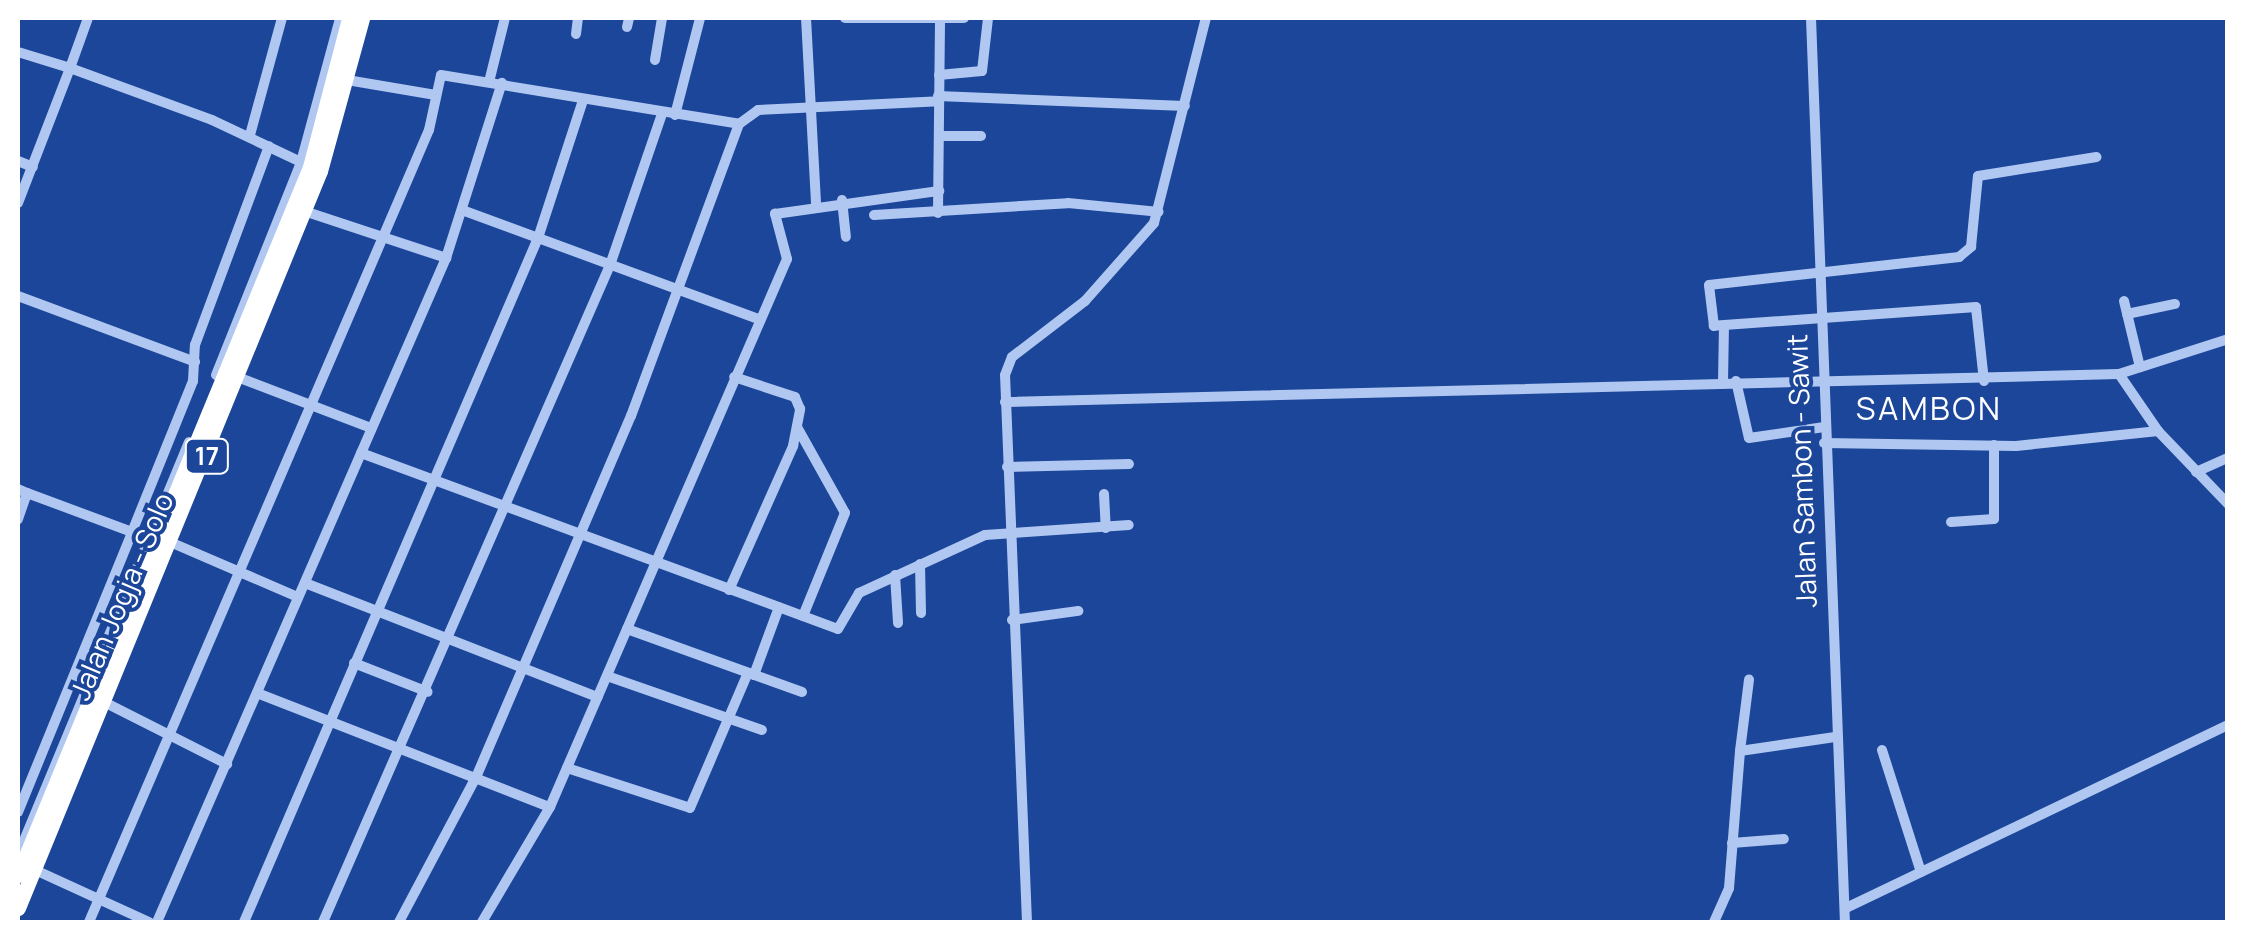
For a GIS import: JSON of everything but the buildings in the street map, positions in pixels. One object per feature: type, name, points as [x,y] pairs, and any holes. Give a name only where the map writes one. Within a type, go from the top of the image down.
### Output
[{"type":"highway","name":"Jalan Jogja - Solo","points":[[18,908],[24,877],[23,848],[227,376],[304,211],[310,166],[349,18]]},
{"type":"highway","name":"Jalan Jogja - Solo","points":[[24,877],[104,702],[170,542],[227,376],[347,80],[362,18]]},
{"type":"street","points":[[18,203],[88,18]]},
{"type":"street","points":[[250,135],[282,18]]},
{"type":"street","points":[[18,52],[250,135],[310,166],[340,18]]},
{"type":"street","points":[[489,82],[505,18]]},
{"type":"street","points":[[576,34],[578,18]]},
{"type":"street","points":[[655,60],[662,18]]},
{"type":"street","points":[[676,115],[700,18]]},
{"type":"street","points":[[806,18],[816,205]]},
{"type":"street","points":[[846,18],[964,18]]},
{"type":"street","points":[[939,75],[982,71],[988,18]]},
{"type":"street","points":[[1027,922],[1005,402],[1012,357],[1095,292],[1159,212],[1206,18]]},
{"type":"street","name":"Jalan Sambon - Sawit","points":[[1811,18],[1820,381],[1845,922]]},
{"type":"street","points":[[938,213],[940,19]]},
{"type":"street","points":[[89,922],[382,236],[444,73],[662,114],[738,124]]},
{"type":"street","points":[[347,80],[436,95]]},
{"type":"street","points":[[157,922],[446,258],[502,84]]},
{"type":"street","points":[[398,922],[477,775],[683,292],[738,124],[758,110],[938,98],[1184,106]]},
{"type":"street","points":[[244,922],[538,238],[584,100]]},
{"type":"street","points":[[323,922],[449,644],[610,264],[662,114]]},
{"type":"street","points":[[939,136],[982,136]]},
{"type":"street","points":[[18,812],[132,532],[269,146]]},
{"type":"street","points":[[1984,381],[1980,308],[1724,326],[1710,324],[1711,282],[1959,257],[1971,247],[1978,176],[2096,157]]},
{"type":"street","points":[[18,162],[33,167]]},
{"type":"street","points":[[482,922],[550,807],[788,256],[776,214],[842,200],[939,190]]},
{"type":"street","points":[[842,200],[846,237]]},
{"type":"street","points":[[874,215],[1068,203],[1159,212]]},
{"type":"street","points":[[462,210],[758,319]]},
{"type":"street","points":[[304,211],[446,258]]},
{"type":"street","points":[[18,296],[195,362]]},
{"type":"street","points":[[2124,302],[2140,367]]},
{"type":"street","points":[[2127,314],[2175,304]]},
{"type":"street","points":[[1724,326],[1730,381],[1749,438],[1824,427]]},
{"type":"street","points":[[1005,402],[1730,381],[1984,381],[2119,374],[2228,338]]},
{"type":"street","points":[[2119,374],[2158,431],[2228,504]]},
{"type":"street","points":[[227,376],[370,428]]},
{"type":"street","points":[[734,377],[795,397],[797,427],[846,513],[803,616]]},
{"type":"street","points":[[728,590],[797,427]]},
{"type":"street","points":[[1824,443],[1994,445],[2158,431]]},
{"type":"street","points":[[1951,522],[1994,519],[1994,445]]},
{"type":"street","points":[[361,454],[728,590],[844,628],[859,593],[1010,529],[1129,525]]},
{"type":"street","points":[[2196,472],[2228,458]]},
{"type":"street","points":[[1007,467],[1128,464]]},
{"type":"street","points":[[18,519],[22,491],[132,532]]},
{"type":"street","points":[[1104,494],[1106,528]]},
{"type":"street","points":[[170,542],[298,597]]},
{"type":"street","points":[[920,564],[921,613]]},
{"type":"street","points":[[895,575],[898,622]]},
{"type":"street","points":[[305,584],[449,644],[598,697]]},
{"type":"street","points":[[567,768],[690,808],[779,607]]},
{"type":"street","points":[[1012,620],[1078,611]]},
{"type":"street","points":[[628,630],[802,692]]},
{"type":"street","points":[[354,663],[428,692]]},
{"type":"street","points":[[607,676],[762,730]]},
{"type":"street","points":[[1732,922],[1715,920],[1729,888],[1750,680]]},
{"type":"street","points":[[258,694],[477,775],[550,807]]},
{"type":"street","points":[[104,702],[227,764]]},
{"type":"street","points":[[1846,908],[2228,725]]},
{"type":"street","points":[[1740,751],[1835,737]]},
{"type":"street","points":[[1882,750],[1921,872]]},
{"type":"street","points":[[1732,843],[1784,840]]},
{"type":"street","points":[[24,877],[99,900],[149,922]]},
{"type":"district","name":"SAMBON","points":[[1929,408]]}]
